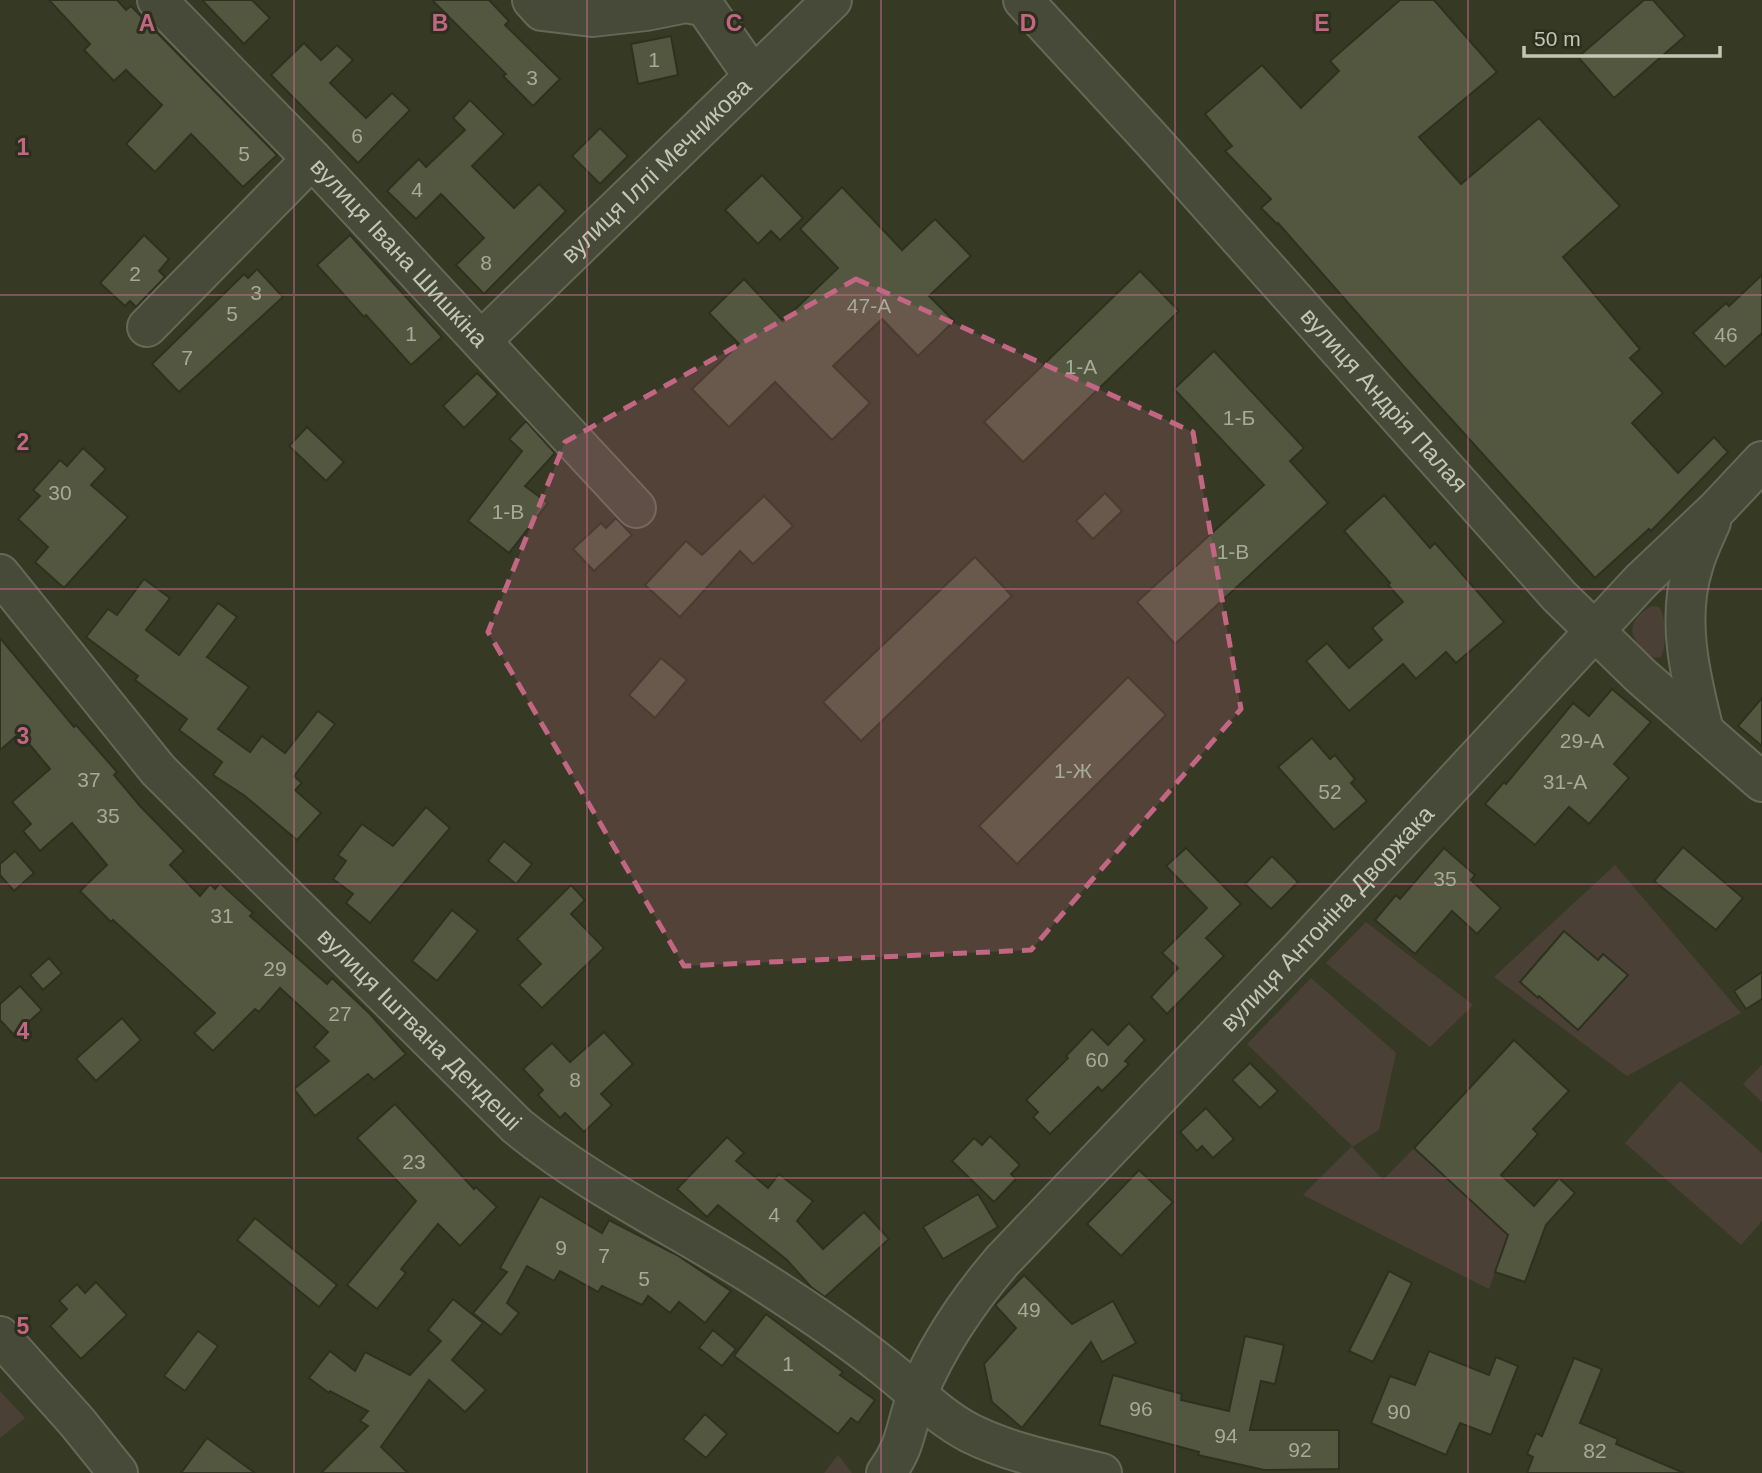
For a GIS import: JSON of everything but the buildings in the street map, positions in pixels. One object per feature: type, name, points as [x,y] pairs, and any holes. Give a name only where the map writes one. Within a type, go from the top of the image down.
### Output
[{"type":"street","name":"вулиця Івана Шишкіна","points":[[157,0],[312,159],[636,508]]},
{"type":"street","points":[[532,0],[542,11],[592,17],[686,3],[705,7],[753,76]]},
{"type":"street","name":"вулиця Іллі Мечникова","points":[[482,341],[832,0]]},
{"type":"street","name":"вулиця Андрія Палая","points":[[1023,0],[1161,150],[1559,596],[1595,632],[1762,782]]},
{"type":"street","points":[[147,327],[312,159]]},
{"type":"street","name":"вулиця Антоніна Дворжака","points":[[886,1473],[906,1436],[917,1395],[951,1330],[976,1292],[1002,1261],[1300,949],[1641,581],[1716,510],[1762,461]]},
{"type":"street","points":[[1704,731],[1687,655],[1685,618],[1692,568],[1716,510]]},
{"type":"street","name":"вулиця Іштвана Дендеші","points":[[0,574],[165,777],[517,1126],[550,1153],[785,1297],[882,1364],[917,1395],[967,1431],[991,1443],[1102,1473]]},
{"type":"street","points":[[0,1336],[77,1422],[118,1473]]},
{"type":"highlighted area","points":[[856,279],[1193,432],[1241,709],[1031,950],[684,966],[488,632],[565,442]]},
{"type":"shaded area","points":[[1652,606],[1659,607],[1665,625],[1661,657],[1648,654],[1633,635],[1636,619]]},
{"type":"shaded area","points":[[1615,865],[1741,1013],[1627,1076],[1494,977]]},
{"type":"shaded area","points":[[1366,922],[1473,1005],[1430,1047],[1326,963]]},
{"type":"shaded area","points":[[1311,978],[1396,1053],[1379,1130],[1352,1147],[1383,1180],[1414,1148],[1508,1235],[1489,1289],[1303,1195],[1352,1146],[1247,1044]]},
{"type":"shaded area","points":[[1762,1065],[1762,1102],[1743,1084]]},
{"type":"shaded area","points":[[1680,1081],[1762,1153],[1762,1221],[1741,1245],[1625,1143]]},
{"type":"shaded area","points":[[0,1391],[25,1418],[0,1438]]},
{"type":"shaded area","points":[[838,1455],[852,1473],[824,1473]]}]
